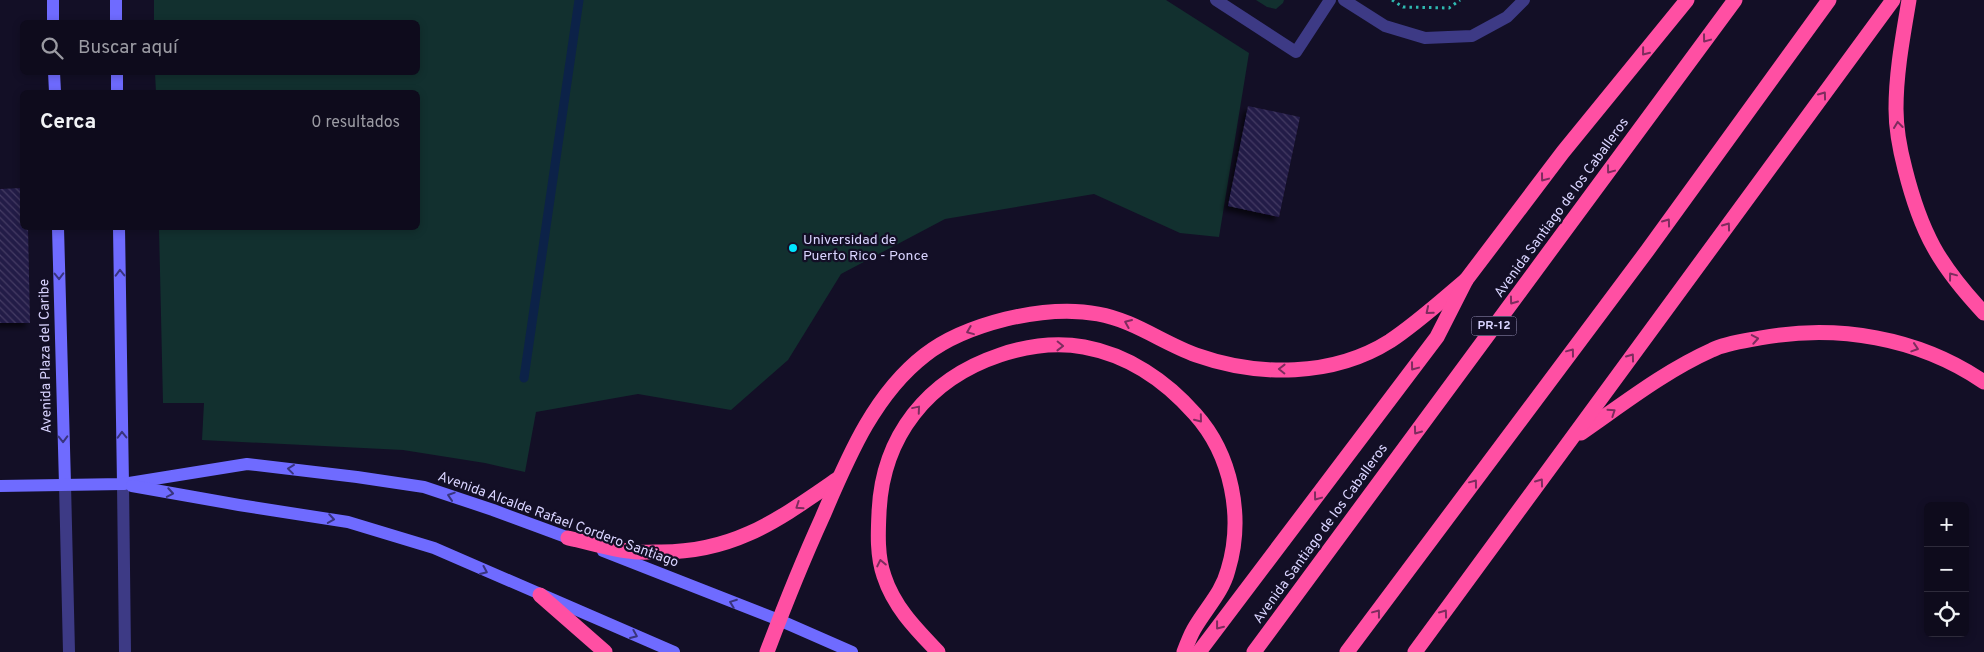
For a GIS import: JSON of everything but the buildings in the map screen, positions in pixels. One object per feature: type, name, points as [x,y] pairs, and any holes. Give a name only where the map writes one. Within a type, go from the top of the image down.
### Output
[{"type":"highway","points":[[1199,652],[1437,337],[1466,280],[1564,152],[1687,0]]},
{"type":"highway","name":"Avenida Santiago de los Caballeros","points":[[1254,652],[1735,0]]},
{"type":"highway","points":[[1347,652],[1646,251],[1829,0]]},
{"type":"highway","points":[[1416,652],[1893,0]]},
{"type":"highway","points":[[1909,0],[1898,71],[1896,111],[1901,151],[1912,197],[1923,228],[1936,253],[1964,292],[1984,313]]},
{"type":"highway","points":[[767,652],[839,478],[872,416],[887,393],[904,375],[924,355],[942,344],[969,331],[999,321],[1026,314],[1062,311],[1098,314],[1124,321],[1173,346],[1232,365],[1261,369],[1313,368],[1363,355],[1389,341],[1416,322],[1466,280]]},
{"type":"highway","points":[[1571,439],[1660,379],[1713,349],[1781,334],[1838,333],[1898,342],[1929,352],[1984,382]]},
{"type":"highway","points":[[938,652],[911,625],[899,608],[884,576],[879,552],[879,503],[882,479],[902,429],[916,409],[955,376],[992,358],[1017,349],[1036,346],[1083,347],[1104,352],[1150,373],[1170,389],[1202,422],[1213,439],[1224,462],[1233,499],[1234,546],[1222,588],[1195,628],[1184,652]]},
{"type":"highway","points":[[568,538],[629,552],[674,553],[697,550],[733,541],[756,532],[781,518],[839,478]]},
{"type":"highway","points":[[540,595],[605,652]]},
{"type":"street","points":[[53,0],[53,20]]},
{"type":"street","points":[[116,0],[116,20]]},
{"type":"street","points":[[1216,0],[1296,52],[1330,0]]},
{"type":"street","points":[[1344,0],[1385,26],[1425,38],[1472,36],[1507,17],[1524,0]]},
{"type":"street","points":[[54,75],[55,90]]},
{"type":"street","points":[[117,75],[117,90]]},
{"type":"street","name":"Avenida Plaza del Caribe","points":[[58,230],[64,484]]},
{"type":"street","points":[[119,230],[125,652]]},
{"type":"street","name":"Avenida Alcalde Rafael Cordero Santiago","points":[[0,486],[122,484],[247,464],[424,487],[568,538],[779,620],[852,652]]},
{"type":"street","points":[[64,484],[69,652]]},
{"type":"street","name":"Avenida Alcalde Rafael Cordero Santiago","points":[[122,484],[348,522],[434,548],[674,652]]},
{"type":"path","points":[[1392,0],[1403,7],[1449,8],[1460,0]]},
{"type":"green space","name":"Universidad de Puerto Rico - Ponce","points":[[154,0],[1166,0],[1249,53],[1219,237],[1180,233],[1094,194],[945,219],[841,274],[788,360],[731,410],[638,394],[536,412],[525,472],[485,463],[403,450],[202,440],[204,403],[163,403],[159,230],[420,230],[420,90],[156,90],[155,75],[420,75],[420,20],[154,20]]},
{"type":"green space","points":[[1256,0],[1284,0],[1276,9],[1267,7]]},
{"type":"waterway","points":[[524,378],[579,0]]},
{"type":"place","name":"Universidad de Puerto Rico - Ponce","points":[[793,248]]}]
